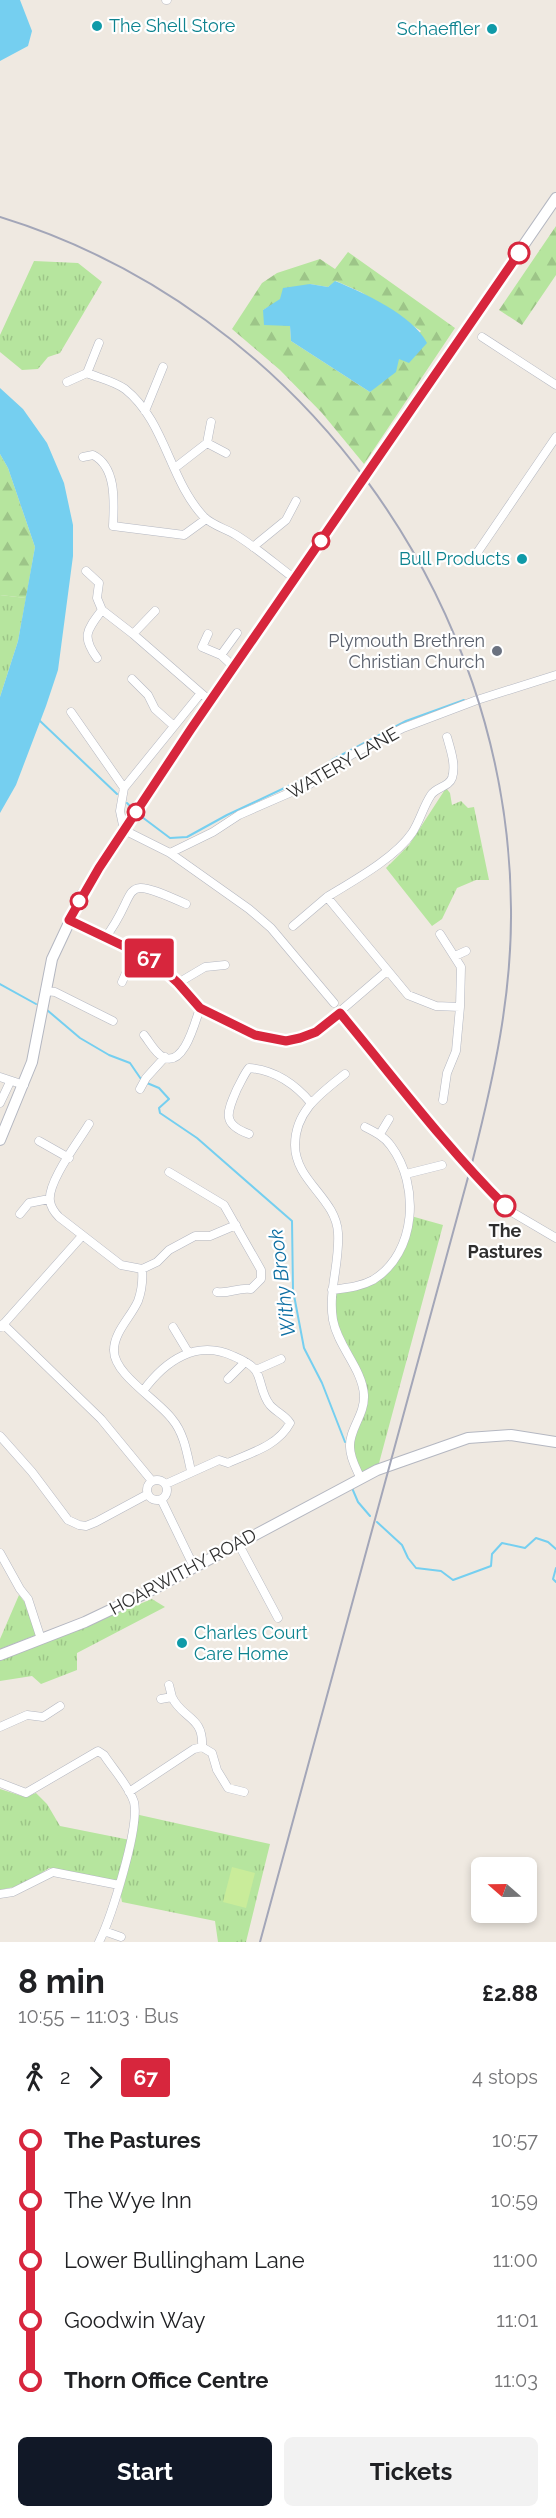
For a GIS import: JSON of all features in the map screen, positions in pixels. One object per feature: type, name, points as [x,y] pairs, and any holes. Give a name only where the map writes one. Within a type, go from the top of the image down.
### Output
[{"type":"street","points":[[124,830],[120,811],[124,788],[177,723],[234,667],[556,198]]},
{"type":"street","points":[[482,337],[556,385]]},
{"type":"street","points":[[87,373],[99,343]]},
{"type":"street","points":[[145,411],[163,367]]},
{"type":"street","points":[[67,382],[87,373],[114,382],[125,389],[145,411],[176,467],[183,486],[206,519],[253,547],[295,579]]},
{"type":"street","points":[[176,467],[207,442],[211,422]]},
{"type":"street","points":[[477,553],[556,437]]},
{"type":"street","points":[[207,442],[226,453]]},
{"type":"street","points":[[82,457],[93,455],[107,467],[114,500],[112,526],[184,535],[206,519]]},
{"type":"street","points":[[253,547],[286,520],[296,501]]},
{"type":"street","points":[[86,571],[99,583],[97,598],[102,610],[134,634],[206,697]]},
{"type":"street","points":[[97,658],[88,646],[88,632],[102,610]]},
{"type":"street","points":[[134,634],[155,611]]},
{"type":"street","points":[[208,633],[202,647],[220,655],[234,667]]},
{"type":"street","points":[[220,655],[237,633]]},
{"type":"street","name":"WATERY LANE","points":[[170,853],[213,832],[239,815],[310,784],[351,755],[403,728],[457,707],[556,675]]},
{"type":"street","points":[[132,679],[148,695],[155,709],[191,729]]},
{"type":"street","points":[[0,1140],[24,1085],[36,1041],[52,958],[69,920],[99,868],[191,729],[206,697]]},
{"type":"street","points":[[70,712],[124,788]]},
{"type":"street","points":[[293,926],[327,897],[376,866],[411,835],[430,796],[452,779],[454,762],[447,737]]},
{"type":"street","points":[[124,830],[170,853],[260,918],[334,1003]]},
{"type":"street","points":[[105,938],[117,923],[129,894],[134,889],[148,888],[186,904]]},
{"type":"street","points":[[327,897],[408,995],[436,1006],[460,1007]]},
{"type":"street","points":[[69,920],[153,960],[200,1008],[255,1035],[286,1041],[316,1032],[387,971]]},
{"type":"street","points":[[440,934],[461,967],[456,1051],[447,1073],[443,1100]]},
{"type":"street","points":[[454,956],[466,951]]},
{"type":"street","points":[[123,982],[135,953]]},
{"type":"street","points":[[178,983],[205,967],[225,965]]},
{"type":"street","points":[[45,991],[55,992],[113,1021]]},
{"type":"street","points":[[144,1035],[165,1057],[177,1056],[183,1050],[200,1008]]},
{"type":"street","points":[[340,1013],[479,1180],[510,1211],[556,1238]]},
{"type":"street","points":[[140,1089],[146,1078],[165,1057]]},
{"type":"street","points":[[249,1134],[236,1130],[228,1114],[229,1107],[249,1068],[288,1081],[297,1087],[311,1103]]},
{"type":"street","points":[[345,1074],[311,1103],[297,1130],[296,1158],[300,1168],[329,1204],[335,1217],[338,1242],[332,1290],[333,1314],[337,1332],[363,1385],[363,1410],[351,1436],[350,1447],[360,1478]]},
{"type":"street","points":[[0,1077],[24,1085]]},
{"type":"street","points":[[0,1103],[10,1082]]},
{"type":"street","points":[[380,1134],[389,1119]]},
{"type":"street","points":[[89,1124],[54,1182],[49,1199],[52,1209],[82,1236],[121,1265],[142,1269],[157,1262],[169,1250],[195,1236],[210,1236],[237,1225]]},
{"type":"street","points":[[332,1290],[360,1286],[379,1276],[395,1256],[407,1231],[410,1216],[410,1193],[406,1174],[391,1145],[380,1134],[365,1126]]},
{"type":"street","points":[[39,1141],[69,1158]]},
{"type":"street","points":[[406,1174],[442,1165]]},
{"type":"street","points":[[169,1172],[224,1205],[261,1270],[261,1279],[251,1289],[241,1288],[224,1293],[217,1292]]},
{"type":"street","points":[[20,1214],[30,1203],[49,1199]]},
{"type":"street","points":[[82,1236],[2,1326],[102,1419],[152,1481]]},
{"type":"street","points":[[142,1269],[143,1285],[137,1302],[117,1337],[114,1351],[118,1367],[173,1419],[184,1440],[191,1470]]},
{"type":"street","points":[[173,1327],[188,1352]]},
{"type":"street","points":[[143,1391],[155,1374],[188,1352],[221,1351],[256,1370],[261,1389],[270,1405],[290,1423],[280,1438],[256,1451],[228,1462],[219,1460],[191,1470],[166,1484]]},
{"type":"street","points":[[256,1370],[281,1359]]},
{"type":"street","points":[[228,1379],[245,1362]]},
{"type":"street","name":"HOARWITHY ROAD","points":[[0,1655],[95,1617],[360,1478],[468,1438],[511,1435],[556,1442]]},
{"type":"street","points":[[0,1436],[32,1472],[68,1520],[79,1525],[86,1526],[96,1522],[148,1494]]},
{"type":"street","points":[[160,1480],[166,1484],[166,1493],[161,1499],[155,1500],[148,1494],[148,1485],[152,1481],[160,1480]]},
{"type":"street","points":[[161,1499],[194,1567]]},
{"type":"street","points":[[238,1543],[278,1618]]},
{"type":"street","points":[[0,1553],[28,1599],[41,1639]]},
{"type":"street","points":[[170,1685],[172,1697],[180,1710],[199,1725],[202,1747]]},
{"type":"street","points":[[161,1699],[172,1697]]},
{"type":"street","points":[[0,1727],[27,1715],[43,1717],[60,1706]]},
{"type":"street","points":[[129,1792],[194,1749],[202,1747],[212,1753],[217,1770],[228,1788],[244,1792]]},
{"type":"street","points":[[0,1784],[26,1793],[98,1751],[104,1755],[129,1792],[134,1801],[135,1815],[120,1885],[99,1942]]},
{"type":"street","points":[[0,1894],[13,1892],[53,1872],[120,1885]]},
{"type":"street","points":[[104,1931],[121,1937]]},
{"type":"green space","points":[[556,226],[556,275],[522,325],[499,310]]},
{"type":"green space","points":[[348,252],[455,328],[364,464],[322,413],[280,370],[232,329],[262,283],[277,273],[320,259],[335,269]],"holes":[[[336,281],[361,292],[421,331],[370,392],[291,341],[290,326],[263,310],[310,284],[328,287]]]},
{"type":"green space","points":[[34,261],[78,263],[102,282],[60,353],[48,357],[38,369],[22,370],[0,352],[0,335]]},
{"type":"green space","points":[[0,454],[8,468],[35,547],[26,598],[0,595]]},
{"type":"green space","points":[[0,595],[26,598],[18,641],[0,697]]},
{"type":"green space","points":[[446,788],[450,793],[452,805],[461,801],[468,808],[474,807],[489,880],[476,880],[457,888],[442,919],[432,926],[386,868],[409,845]]},
{"type":"green space","points":[[411,1216],[443,1225],[378,1467],[360,1477],[354,1453],[354,1436],[366,1397],[334,1320],[333,1289],[362,1285],[380,1273],[394,1256]]},
{"type":"green space","points":[[19,1595],[26,1604],[36,1635],[0,1649],[0,1639]]},
{"type":"green space","points":[[152,1599],[165,1607],[77,1653],[77,1670],[41,1684],[32,1676],[0,1681],[0,1660]]},
{"type":"green space","points":[[0,1789],[25,1797],[36,1793],[47,1804],[60,1826],[130,1840],[135,1814],[270,1844],[246,1942],[218,1942],[215,1921],[122,1902],[119,1885],[53,1868],[49,1868],[23,1885],[0,1890]]},
{"type":"green space","points":[[232,1867],[255,1873],[246,1908],[223,1902]]},
{"type":"water","points":[[0,0],[20,0],[32,31],[28,46],[0,61]]},
{"type":"water","points":[[335,281],[399,314],[411,323],[427,343],[409,363],[399,359],[396,372],[370,392],[291,341],[290,326],[264,325],[263,310],[280,299],[283,288],[310,284],[328,287]]},
{"type":"water","points":[[0,388],[23,409],[47,443],[64,483],[73,525],[73,556],[58,670],[16,785],[0,813],[0,697],[18,641],[35,547],[8,468],[0,454]]},
{"type":"waterway","points":[[142,817],[170,838],[187,837],[227,815],[314,774],[332,760],[406,721],[464,700]]},
{"type":"waterway","points":[[39,720],[117,794]]},
{"type":"waterway","points":[[127,803],[133,809]]},
{"type":"waterway","points":[[0,984],[36,1004]]},
{"type":"waterway","name":"Withy Brook","points":[[47,1010],[80,1038],[109,1055],[130,1063],[143,1082]]},
{"type":"waterway","name":"Withy Brook","points":[[147,1083],[159,1088],[169,1099],[159,1108],[160,1113],[197,1138],[292,1221],[293,1290],[304,1348],[322,1383],[345,1442]]},
{"type":"waterway","points":[[352,1488],[358,1502],[370,1516]]},
{"type":"waterway","points":[[377,1522],[402,1545],[416,1568],[441,1571],[453,1580],[491,1566],[492,1554],[502,1543],[525,1548],[536,1538],[548,1542],[556,1549]]},
{"type":"waterway","points":[[556,1568],[553,1579],[556,1582]]},
{"type":"railway","points":[[0,217],[108,260],[206,320],[293,394],[367,481],[427,578],[472,683],[501,794],[511,909],[511,941],[505,1004],[495,1066],[473,1159],[260,1942]]},
{"type":"bus line","name":"67","points":[[505,1206],[425,1118],[340,1013],[316,1032],[300,1038],[286,1041],[270,1040],[255,1035],[200,1008],[153,960],[69,920],[99,868],[191,729],[519,253]]},
{"type":"place","name":"The Shell Store","points":[[97,26]]},
{"type":"place","name":"Schaeffler","points":[[492,29]]},
{"type":"place","name":"Bull Products","points":[[522,559]]},
{"type":"place","name":"Plymouth Brethren Christian Church","points":[[497,651]]},
{"type":"place","name":"The Pastures","points":[[505,1206]]},
{"type":"place","name":"Charles Court Care Home","points":[[182,1643]]}]
